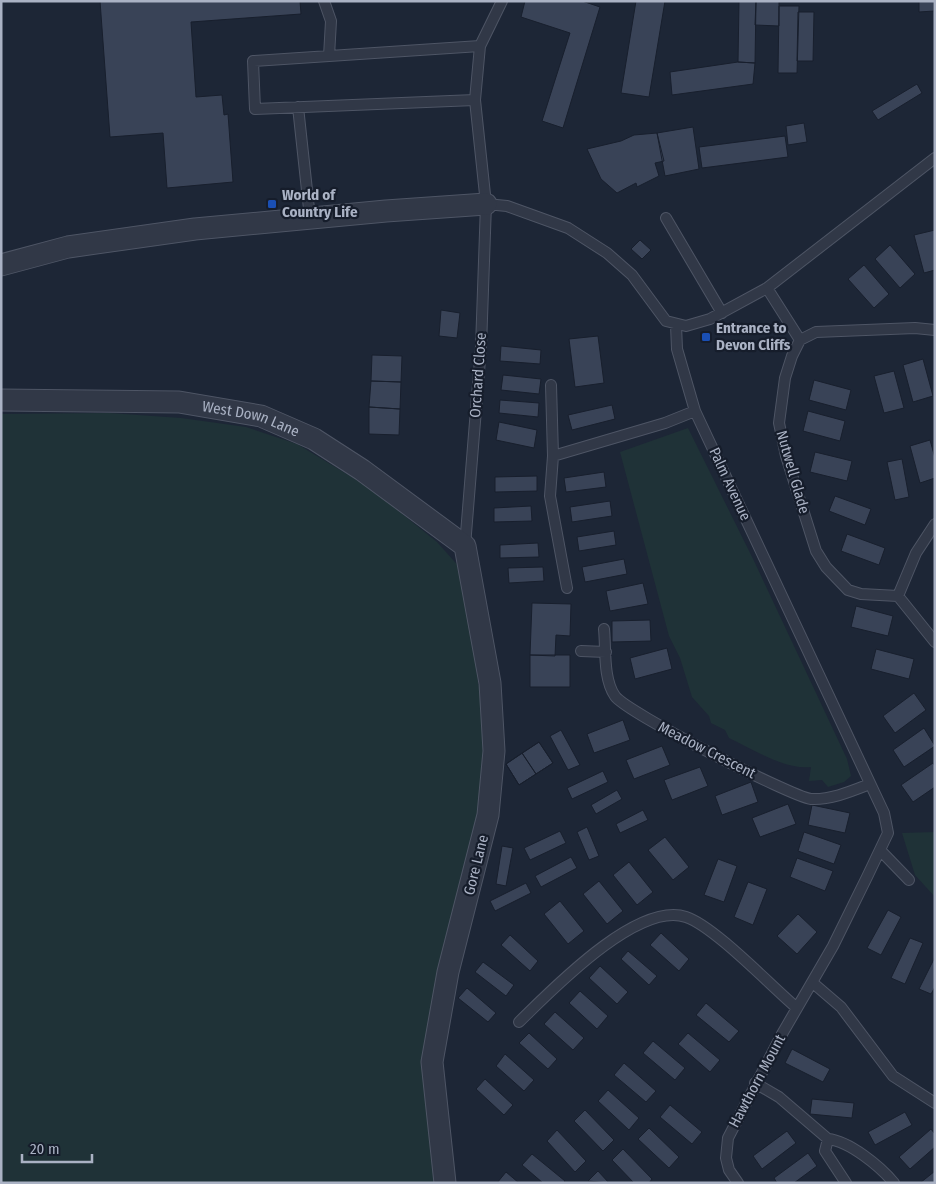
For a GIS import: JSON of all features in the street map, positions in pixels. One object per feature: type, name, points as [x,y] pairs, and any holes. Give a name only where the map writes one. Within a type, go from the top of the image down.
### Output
[{"type":"street","points":[[1,265],[68,247],[195,229],[486,204]]},
{"type":"street","name":"West Down Lane","points":[[1,400],[179,402],[260,416],[314,439],[362,470],[465,546]]},
{"type":"street","name":"Gore Lane","points":[[445,1183],[432,1062],[448,972],[488,814],[494,751],[490,683],[465,546]]},
{"type":"lane","points":[[324,1],[331,21],[329,56]]},
{"type":"lane","points":[[475,100],[255,109],[253,61],[480,46],[502,1]]},
{"type":"lane","name":"Orchard Close","points":[[465,546],[481,347],[486,204],[475,100],[480,46]]},
{"type":"lane","points":[[298,107],[310,218]]},
{"type":"lane","points":[[486,204],[507,206],[568,228],[607,253],[632,275],[666,322],[676,325],[695,325],[722,313],[767,288],[935,158]]},
{"type":"lane","points":[[666,218],[722,313]]},
{"type":"lane","points":[[767,288],[800,340],[816,332],[915,328],[935,330]]},
{"type":"lane","name":"Palm Avenue","points":[[676,325],[677,349],[695,411],[884,813],[888,833],[813,983]]},
{"type":"lane","name":"Nutwell Glade","points":[[800,340],[792,356],[785,378],[779,423],[786,456],[816,551],[826,567],[848,590],[861,594],[898,596]]},
{"type":"lane","points":[[551,385],[553,456],[550,496],[566,588]]},
{"type":"lane","points":[[553,456],[665,424],[695,411]]},
{"type":"lane","points":[[935,524],[916,553],[898,596],[935,642]]},
{"type":"lane","name":"Meadow Crescent","points":[[604,629],[609,684],[616,697],[647,720],[810,799],[844,794],[870,784]]},
{"type":"lane","points":[[581,651],[606,652]]},
{"type":"lane","points":[[880,850],[909,880]]},
{"type":"lane","points":[[519,1022],[571,971],[630,928],[658,915],[685,916],[696,921],[716,936],[797,1008]]},
{"type":"lane","points":[[813,983],[841,1007],[893,1076],[935,1103]]},
{"type":"lane","name":"Hawthorn Mount","points":[[738,1183],[729,1170],[725,1148],[728,1138],[755,1083],[813,983]]},
{"type":"lane","points":[[755,1083],[779,1097],[828,1139],[836,1140],[876,1164],[894,1183]]},
{"type":"lane","points":[[828,1139],[825,1151],[846,1183]]},
{"type":"green space","points":[[109,413],[181,418],[246,427],[297,444],[370,488],[437,542],[462,570],[486,737],[484,790],[445,961],[439,1183],[1,1183],[1,414]]},
{"type":"green space","points":[[688,428],[755,563],[847,759],[851,776],[844,782],[828,787],[822,780],[809,781],[811,767],[801,767],[780,762],[729,738],[725,730],[711,723],[709,716],[692,697],[680,658],[669,636],[620,452]]},
{"type":"green space","points":[[935,832],[935,897],[915,875],[902,833]]},
{"type":"building","points":[[100,1],[300,1],[301,14],[191,22],[196,97],[222,95],[224,115],[228,114],[233,182],[167,188],[163,133],[110,137]]},
{"type":"building","points":[[525,1],[582,1],[600,7],[563,128],[542,121],[570,33],[521,17]]},
{"type":"building","points":[[636,1],[665,1],[649,97],[621,93]]},
{"type":"building","points":[[739,1],[756,1],[755,63],[738,62]]},
{"type":"building","points":[[756,1],[779,1],[779,26],[755,25]]},
{"type":"building","points":[[919,1],[934,1],[934,11],[919,12]]},
{"type":"building","points":[[779,6],[799,6],[797,73],[778,73]]},
{"type":"building","points":[[798,12],[814,12],[813,61],[797,61]]},
{"type":"building","points":[[738,62],[755,63],[753,84],[672,95],[670,72]]},
{"type":"building","points":[[917,84],[922,93],[878,120],[872,111]]},
{"type":"building","points":[[804,123],[807,142],[788,145],[786,126]]},
{"type":"building","points":[[693,127],[699,169],[665,176],[657,133]]},
{"type":"building","points":[[657,133],[664,161],[655,163],[659,176],[637,187],[636,183],[617,193],[601,179],[587,149],[621,141],[634,135]]},
{"type":"building","points":[[785,136],[788,157],[702,168],[699,147]]},
{"type":"building","points":[[935,230],[935,270],[924,273],[914,235]]},
{"type":"building","points":[[640,240],[651,250],[642,259],[631,249]]},
{"type":"building","points":[[890,245],[915,274],[900,288],[875,259]]},
{"type":"building","points":[[864,265],[889,294],[874,308],[848,279]]},
{"type":"building","points":[[441,310],[460,313],[457,338],[439,336]]},
{"type":"building","points":[[598,336],[604,383],[575,387],[569,339]]},
{"type":"building","points":[[501,346],[541,350],[540,364],[500,361]]},
{"type":"building","points":[[372,355],[402,356],[401,382],[371,381]]},
{"type":"building","points":[[923,359],[933,396],[913,402],[903,365]]},
{"type":"building","points":[[894,371],[904,408],[884,413],[874,376]]},
{"type":"building","points":[[503,375],[541,379],[539,394],[501,390]]},
{"type":"building","points":[[814,380],[851,390],[846,410],[809,400]]},
{"type":"building","points":[[371,381],[401,382],[400,409],[369,407]]},
{"type":"building","points":[[500,400],[539,403],[538,417],[499,413]]},
{"type":"building","points":[[612,405],[615,419],[572,430],[568,415]]},
{"type":"building","points":[[369,407],[400,409],[399,435],[369,434]]},
{"type":"building","points":[[808,411],[845,421],[840,441],[803,431]]},
{"type":"building","points":[[499,422],[537,430],[534,448],[496,440]]},
{"type":"building","points":[[930,440],[935,458],[935,478],[920,483],[910,446]]},
{"type":"building","points":[[815,452],[852,461],[847,481],[810,472]]},
{"type":"building","points":[[902,459],[909,497],[895,500],[887,462]]},
{"type":"building","points":[[604,472],[606,487],[566,492],[564,478]]},
{"type":"building","points":[[537,476],[537,491],[495,492],[495,477]]},
{"type":"building","points":[[835,496],[871,509],[865,525],[829,511]]},
{"type":"building","points":[[610,501],[612,516],[572,522],[570,507]]},
{"type":"building","points":[[531,506],[532,521],[494,522],[494,508]]},
{"type":"building","points":[[614,531],[616,545],[579,551],[577,537]]},
{"type":"building","points":[[847,534],[885,548],[879,565],[841,551]]},
{"type":"building","points":[[538,543],[539,557],[500,558],[500,545]]},
{"type":"building","points":[[624,559],[627,574],[585,582],[582,567]]},
{"type":"building","points":[[543,567],[544,581],[509,583],[508,568]]},
{"type":"building","points":[[643,583],[648,604],[610,611],[606,591]]},
{"type":"building","points":[[532,603],[571,604],[570,636],[556,635],[555,656],[530,655]]},
{"type":"building","points":[[856,606],[893,616],[888,636],[851,627]]},
{"type":"building","points":[[650,620],[651,641],[612,642],[612,621]]},
{"type":"building","points":[[667,648],[672,669],[635,679],[630,658]]},
{"type":"building","points":[[876,649],[914,659],[909,679],[871,669]]},
{"type":"building","points":[[530,655],[570,655],[570,687],[530,687]]},
{"type":"building","points":[[914,693],[926,710],[895,733],[883,716]]},
{"type":"building","points":[[623,720],[630,740],[594,753],[587,734]]},
{"type":"building","points":[[924,728],[935,746],[904,767],[893,750]]},
{"type":"building","points":[[561,730],[580,765],[568,770],[550,736]]},
{"type":"building","points":[[539,742],[553,763],[519,785],[506,764]]},
{"type":"building","points":[[539,742],[553,763],[536,774],[522,753]]},
{"type":"building","points":[[662,746],[670,765],[634,779],[626,760]]},
{"type":"building","points":[[522,753],[536,774],[519,785],[506,764]]},
{"type":"building","points":[[933,763],[935,766],[935,787],[913,802],[901,785]]},
{"type":"building","points":[[700,767],[708,786],[672,800],[664,780]]},
{"type":"building","points":[[603,771],[608,782],[572,799],[567,788]]},
{"type":"building","points":[[751,782],[758,802],[722,815],[715,796]]},
{"type":"building","points":[[617,790],[622,799],[596,814],[591,805]]},
{"type":"building","points":[[788,804],[796,824],[760,837],[752,818]]},
{"type":"building","points":[[812,805],[850,813],[845,833],[808,825]]},
{"type":"building","points":[[643,810],[648,820],[620,833],[616,824]]},
{"type":"building","points":[[587,827],[599,856],[589,860],[577,832]]},
{"type":"building","points":[[560,831],[566,843],[530,860],[524,848]]},
{"type":"building","points":[[804,832],[841,845],[834,864],[798,851]]},
{"type":"building","points":[[665,837],[689,867],[673,880],[648,850]]},
{"type":"building","points":[[502,846],[513,848],[506,886],[496,884]]},
{"type":"building","points":[[571,857],[577,868],[541,887],[535,876]]},
{"type":"building","points":[[797,858],[833,871],[825,891],[790,877]]},
{"type":"building","points":[[718,859],[737,866],[724,902],[704,895]]},
{"type":"building","points":[[629,862],[653,892],[637,905],[613,875]]},
{"type":"building","points":[[599,881],[623,911],[607,924],[583,894]]},
{"type":"building","points":[[748,882],[767,889],[753,925],[734,917]]},
{"type":"building","points":[[526,883],[531,893],[495,911],[490,901]]},
{"type":"building","points":[[560,901],[584,931],[568,944],[544,914]]},
{"type":"building","points":[[888,910],[901,917],[881,955],[867,948]]},
{"type":"building","points":[[798,914],[817,932],[797,954],[777,936]]},
{"type":"building","points":[[661,933],[689,959],[679,971],[650,945]]},
{"type":"building","points":[[510,935],[538,961],[530,971],[501,945]]},
{"type":"building","points":[[910,938],[923,943],[905,984],[891,978]]},
{"type":"building","points":[[628,951],[657,976],[649,985],[621,959]]},
{"type":"building","points":[[935,957],[935,987],[931,994],[919,989]]},
{"type":"building","points":[[483,962],[514,985],[506,996],[475,972]]},
{"type":"building","points":[[600,966],[628,992],[617,1004],[589,978]]},
{"type":"building","points":[[467,988],[496,1013],[488,1022],[458,998]]},
{"type":"building","points":[[580,991],[608,1016],[597,1029],[569,1003]]},
{"type":"building","points":[[706,1003],[739,1031],[729,1042],[696,1015]]},
{"type":"building","points":[[555,1012],[584,1038],[573,1050],[544,1024]]},
{"type":"building","points":[[529,1033],[557,1059],[548,1069],[519,1043]]},
{"type":"building","points":[[688,1033],[720,1060],[710,1072],[678,1044]]},
{"type":"building","points":[[653,1041],[685,1068],[675,1080],[643,1053]]},
{"type":"building","points":[[792,1049],[830,1069],[823,1082],[785,1063]]},
{"type":"building","points":[[505,1054],[534,1080],[524,1091],[496,1066]]},
{"type":"building","points":[[624,1063],[656,1091],[646,1102],[614,1075]]},
{"type":"building","points":[[485,1079],[513,1105],[504,1115],[476,1089]]},
{"type":"building","points":[[608,1090],[639,1118],[629,1130],[598,1101]]},
{"type":"building","points":[[812,1099],[854,1103],[852,1118],[810,1114]]},
{"type":"building","points":[[670,1105],[702,1132],[692,1144],[660,1117]]},
{"type":"building","points":[[585,1110],[614,1140],[603,1151],[574,1121]]},
{"type":"building","points":[[905,1112],[912,1125],[875,1145],[868,1132]]},
{"type":"building","points":[[649,1128],[679,1157],[669,1168],[638,1139]]},
{"type":"building","points":[[931,1129],[935,1134],[935,1147],[910,1169],[899,1157]]},
{"type":"building","points":[[557,1130],[586,1161],[575,1172],[547,1141]]},
{"type":"building","points":[[787,1131],[796,1143],[762,1169],[753,1156]]},
{"type":"building","points":[[623,1149],[652,1179],[649,1183],[634,1183],[612,1160]]},
{"type":"building","points":[[808,1153],[817,1166],[794,1183],[777,1183],[774,1178]]},
{"type":"building","points":[[532,1154],[565,1181],[563,1183],[543,1183],[522,1165]]},
{"type":"building","points":[[598,1171],[609,1183],[588,1181]]},
{"type":"building","points":[[935,1171],[935,1183],[920,1183]]},
{"type":"building","points":[[506,1172],[519,1183],[497,1183]]},
{"type":"place","name":"World of Country Life","points":[[272,204]]},
{"type":"place","name":"Entrance to Devon Cliffs","points":[[706,337]]}]
